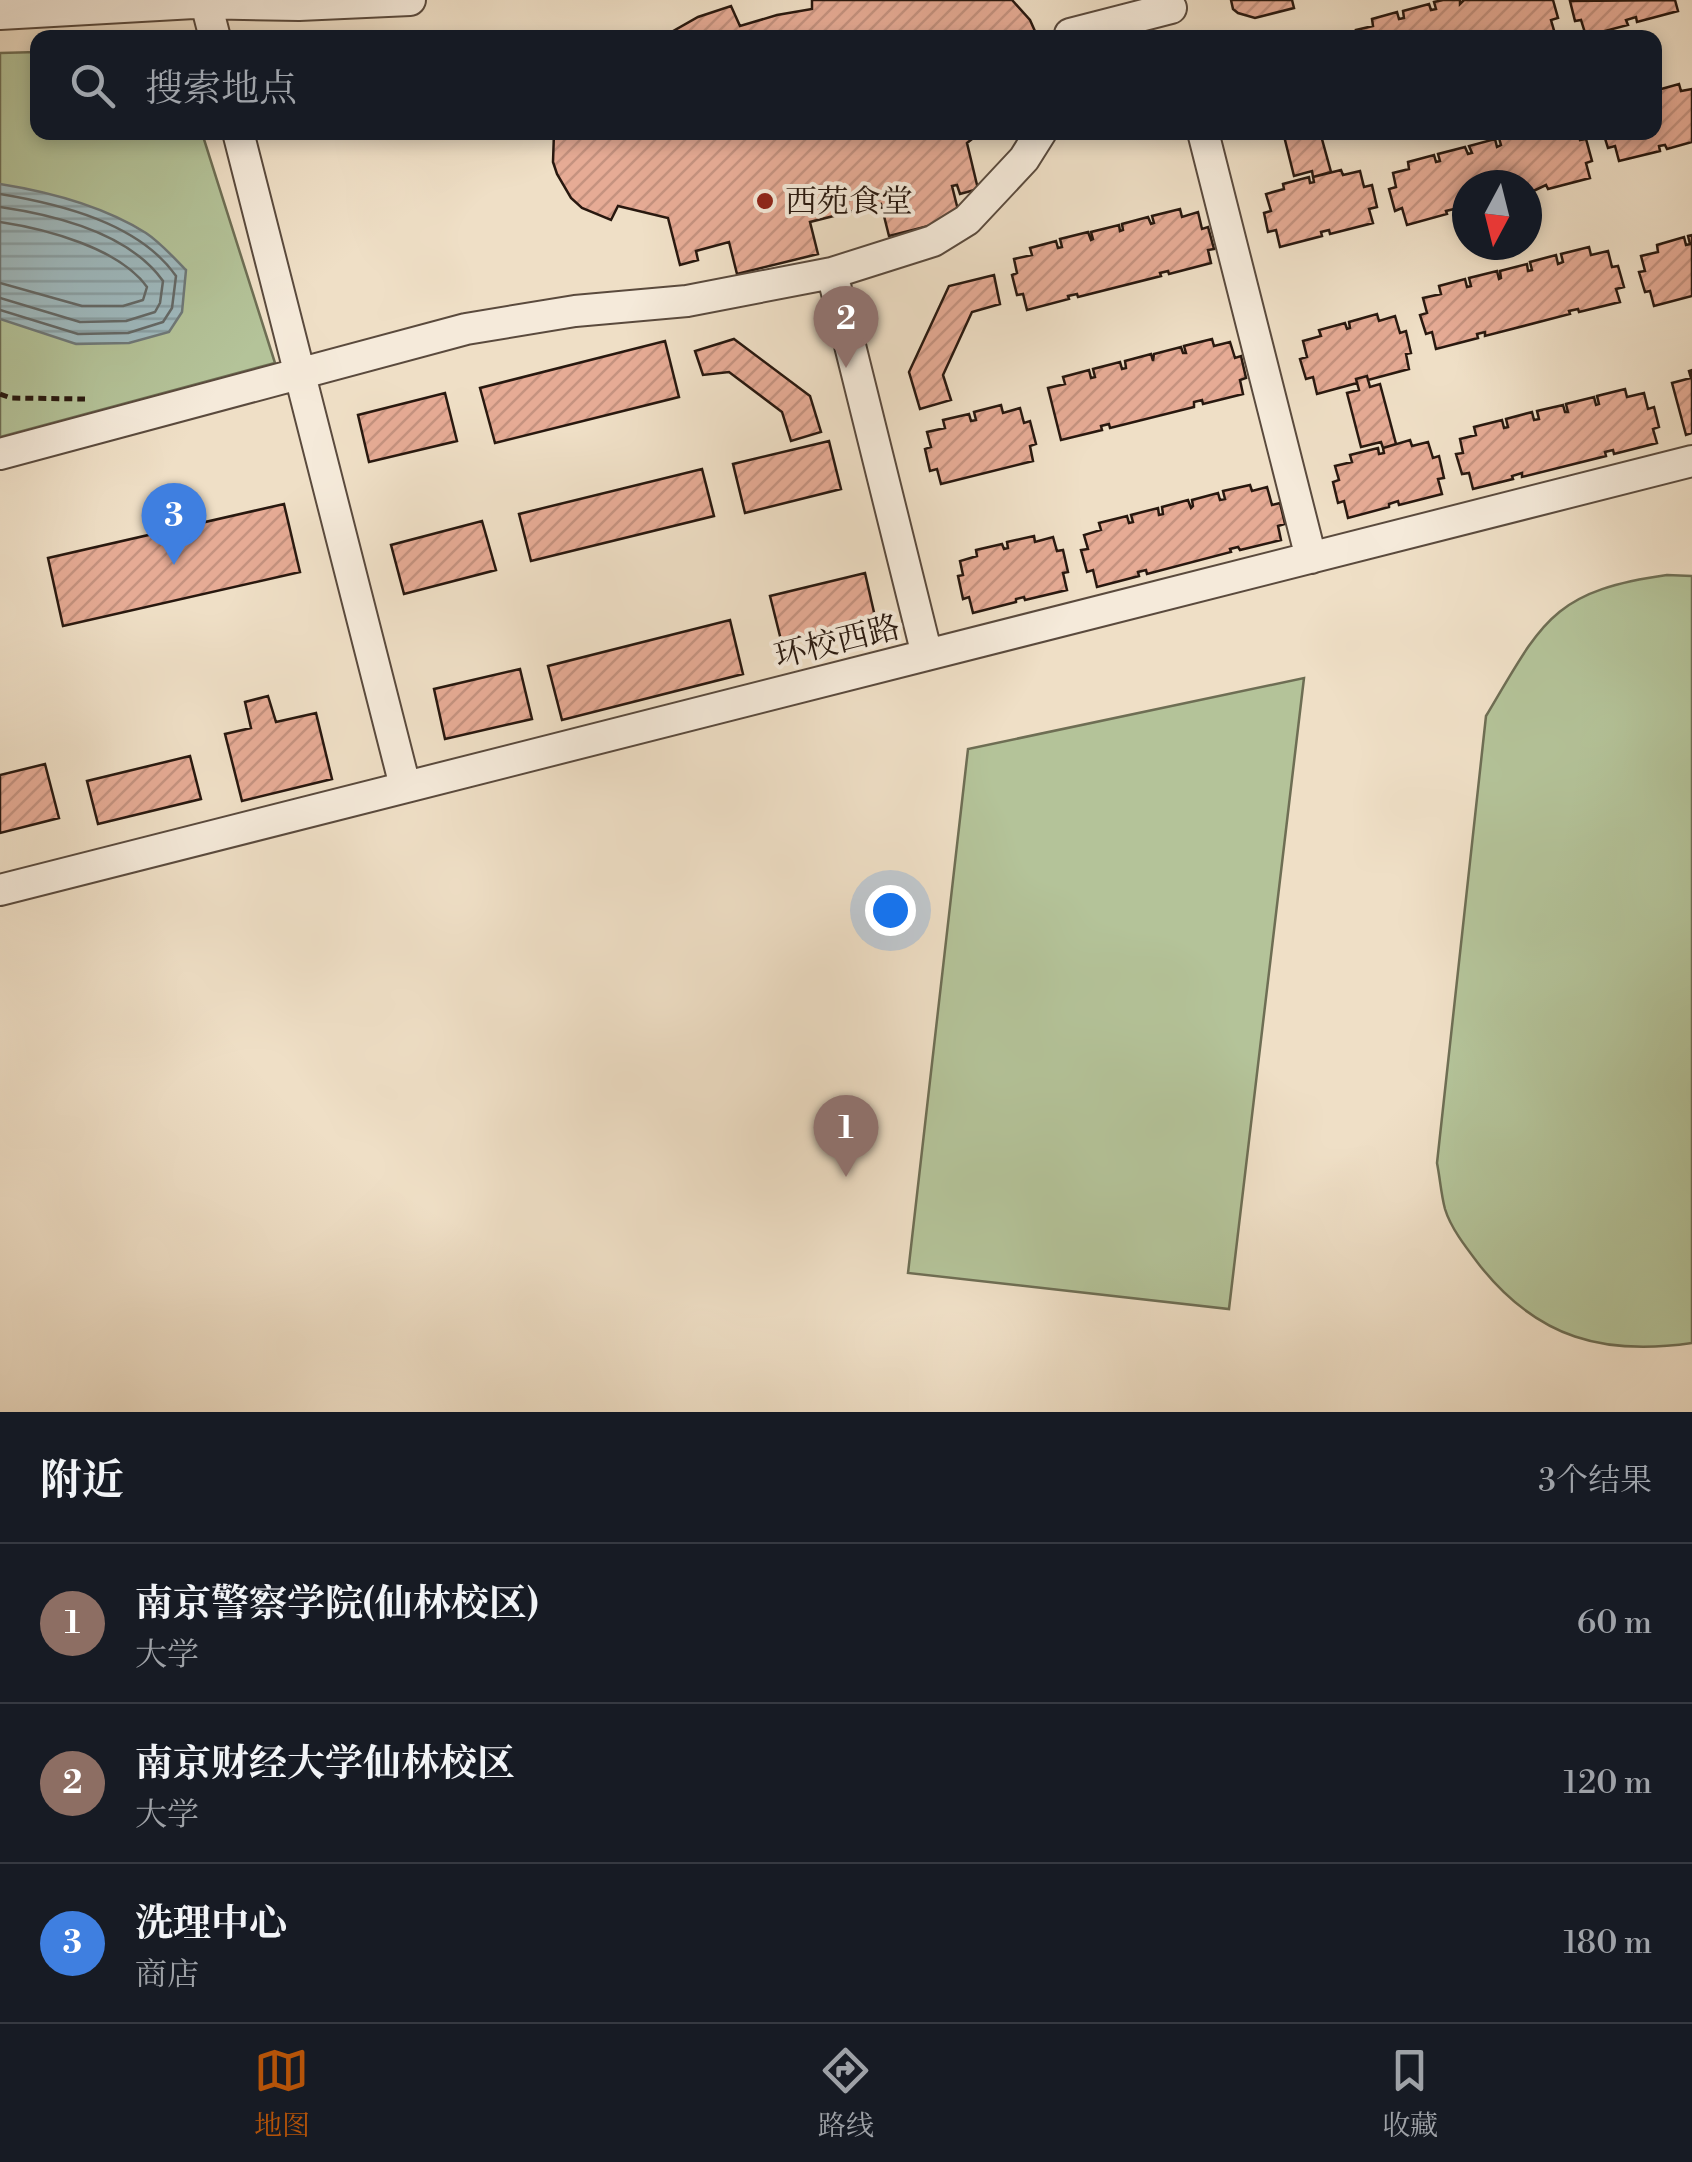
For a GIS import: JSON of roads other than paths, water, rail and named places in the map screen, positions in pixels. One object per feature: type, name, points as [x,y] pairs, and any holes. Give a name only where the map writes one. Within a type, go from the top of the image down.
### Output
[{"type":"street","points":[[0,14],[206,3],[410,0]]},
{"type":"street","points":[[206,3],[213,30]]},
{"type":"street","points":[[1092,30],[1173,15]]},
{"type":"street","points":[[240,140],[404,786]]},
{"type":"street","points":[[0,454],[466,329],[688,300],[832,272],[933,241],[967,220],[1024,160],[1036,140]]},
{"type":"street","points":[[1204,140],[1310,558]]},
{"type":"street","points":[[832,272],[927,655]]},
{"type":"street","name":"环校西路","points":[[0,890],[1692,462]]},
{"type":"water","points":[[0,184],[94,208],[157,241],[186,270],[182,312],[169,332],[129,343],[76,344],[0,319]]},
{"type":"place","name":"西苑食堂","points":[[765,201]]},
{"type":"place","name":"南京财经大学仙林校区","points":[[846,368]]},
{"type":"place","name":"洗理中心","points":[[174,565]]},
{"type":"place","name":"南京警察学院(仙林校区)","points":[[846,1177]]}]
